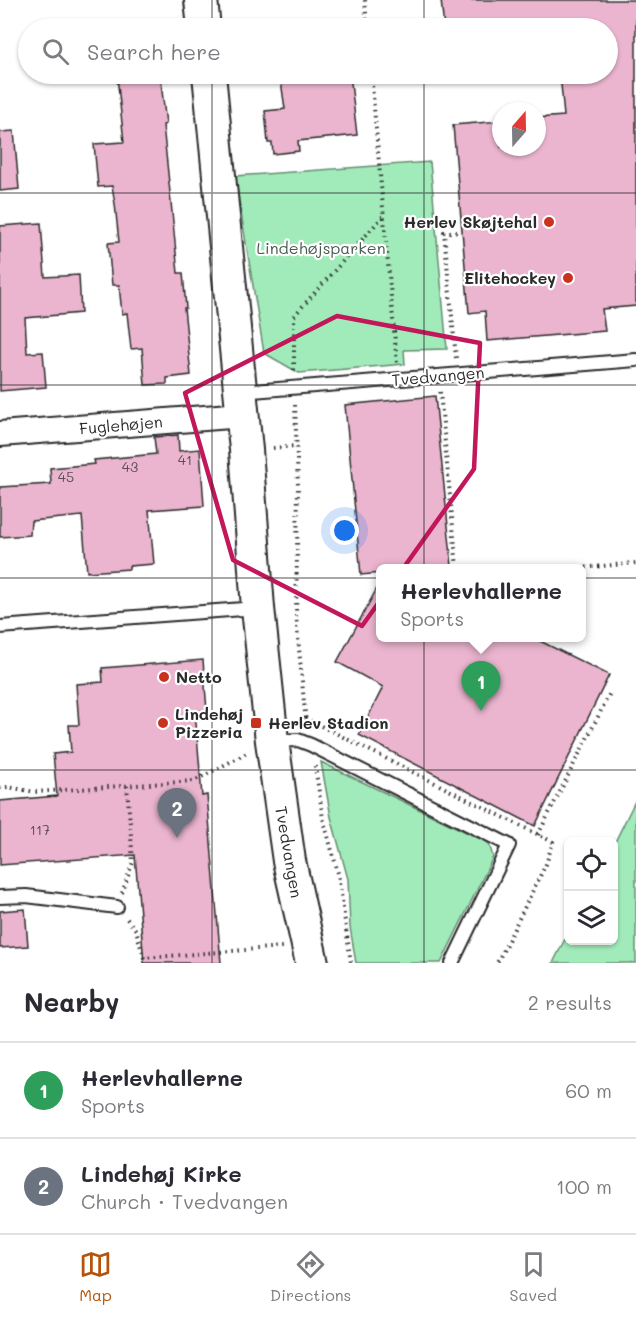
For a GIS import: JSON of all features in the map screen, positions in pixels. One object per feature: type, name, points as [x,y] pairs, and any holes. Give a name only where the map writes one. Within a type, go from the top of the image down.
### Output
[{"type":"street","points":[[201,0],[203,18]]},
{"type":"street","name":"Tvedvangen","points":[[210,84],[272,741],[289,861],[309,954]]},
{"type":"street","name":"Fuglehøjen","points":[[0,434],[242,404]]},
{"type":"lane","name":"Tvedvangen","points":[[242,404],[294,388],[636,360]]},
{"type":"lane","points":[[0,627],[258,608]]},
{"type":"lane","points":[[272,741],[298,740],[311,745],[509,845],[452,963]]},
{"type":"lane","points":[[0,897],[26,896],[117,907]]},
{"type":"path","points":[[364,0],[366,18]]},
{"type":"path","points":[[372,84],[399,380]]},
{"type":"path","points":[[351,963],[338,873],[323,818],[304,717],[296,616],[298,485],[294,316],[384,215]]},
{"type":"path","points":[[457,232],[444,232],[457,375]]},
{"type":"path","points":[[438,376],[457,564]]},
{"type":"path","points":[[586,567],[636,563]]},
{"type":"path","points":[[538,835],[610,691]]},
{"type":"path","points":[[0,788],[8,787],[35,792],[194,781],[272,741]]},
{"type":"path","points":[[127,786],[133,862],[117,907],[136,930],[144,958],[309,954]]},
{"type":"highlighted area","points":[[337,316],[480,343],[474,469],[362,626],[233,560],[185,393]]},
{"type":"green space","name":"Lindehøjsparken","points":[[430,162],[447,349],[404,350],[405,364],[299,373],[264,353],[235,176]]},
{"type":"green space","points":[[321,762],[489,843],[493,857],[441,963],[356,963],[350,927],[348,879],[331,817]]},
{"type":"green space","points":[[636,799],[636,963],[553,963],[564,941],[564,945],[618,945],[617,837]]},
{"type":"building","name":"Herlev Skøjtehal","points":[[441,0],[636,0],[636,306],[602,309],[605,331],[487,341],[485,311],[469,313],[453,125],[492,122],[492,156],[546,156],[546,117],[564,116],[561,84],[618,84],[618,18],[443,18]]},
{"type":"building","points":[[118,84],[161,84],[166,124],[163,125],[178,273],[183,273],[191,375],[167,378],[167,384],[145,385],[142,348],[131,349],[127,313],[122,314],[119,285],[112,285],[108,243],[119,242],[115,204],[112,186],[98,187],[94,144],[124,142]]},
{"type":"building","points":[[281,84],[351,84],[357,135],[298,141],[299,151],[273,154],[272,143],[268,143],[265,111],[285,109]]},
{"type":"building","points":[[14,131],[19,189],[0,191],[0,132]]},
{"type":"building","points":[[41,223],[45,277],[79,275],[81,313],[25,318],[27,353],[43,352],[46,387],[0,391],[0,226]]},
{"type":"building","points":[[435,396],[452,564],[376,564],[376,574],[361,575],[345,405]]},
{"type":"building","points":[[178,435],[179,451],[200,449],[204,506],[149,510],[154,564],[129,566],[129,569],[87,572],[82,516],[31,521],[30,535],[0,537],[0,487],[51,484],[50,468],[95,464],[94,460],[156,454],[154,437]]},
{"type":"building","points":[[376,590],[376,642],[542,642],[609,675],[535,826],[359,735],[383,687],[337,662]]},
{"type":"building","points":[[203,660],[207,711],[195,711],[202,796],[207,795],[221,963],[144,963],[135,855],[0,865],[0,801],[57,796],[53,754],[71,752],[69,725],[79,725],[76,684],[103,682],[102,668]]},
{"type":"building","points":[[25,909],[28,946],[0,948],[0,911]]},
{"type":"place","name":"Herlev Skøjtehal","points":[[549,222]]},
{"type":"place","name":"Elitehockey","points":[[568,278]]},
{"type":"place","name":"Netto","points":[[164,677]]},
{"type":"place","name":"Herlevhallerne","points":[[481,711]]},
{"type":"place","name":"Lindehøj Pizzeria","points":[[163,723]]},
{"type":"place","name":"Herlev Stadion","points":[[256,723]]},
{"type":"place","name":"Lindehøj Kirke","points":[[177,838]]}]
